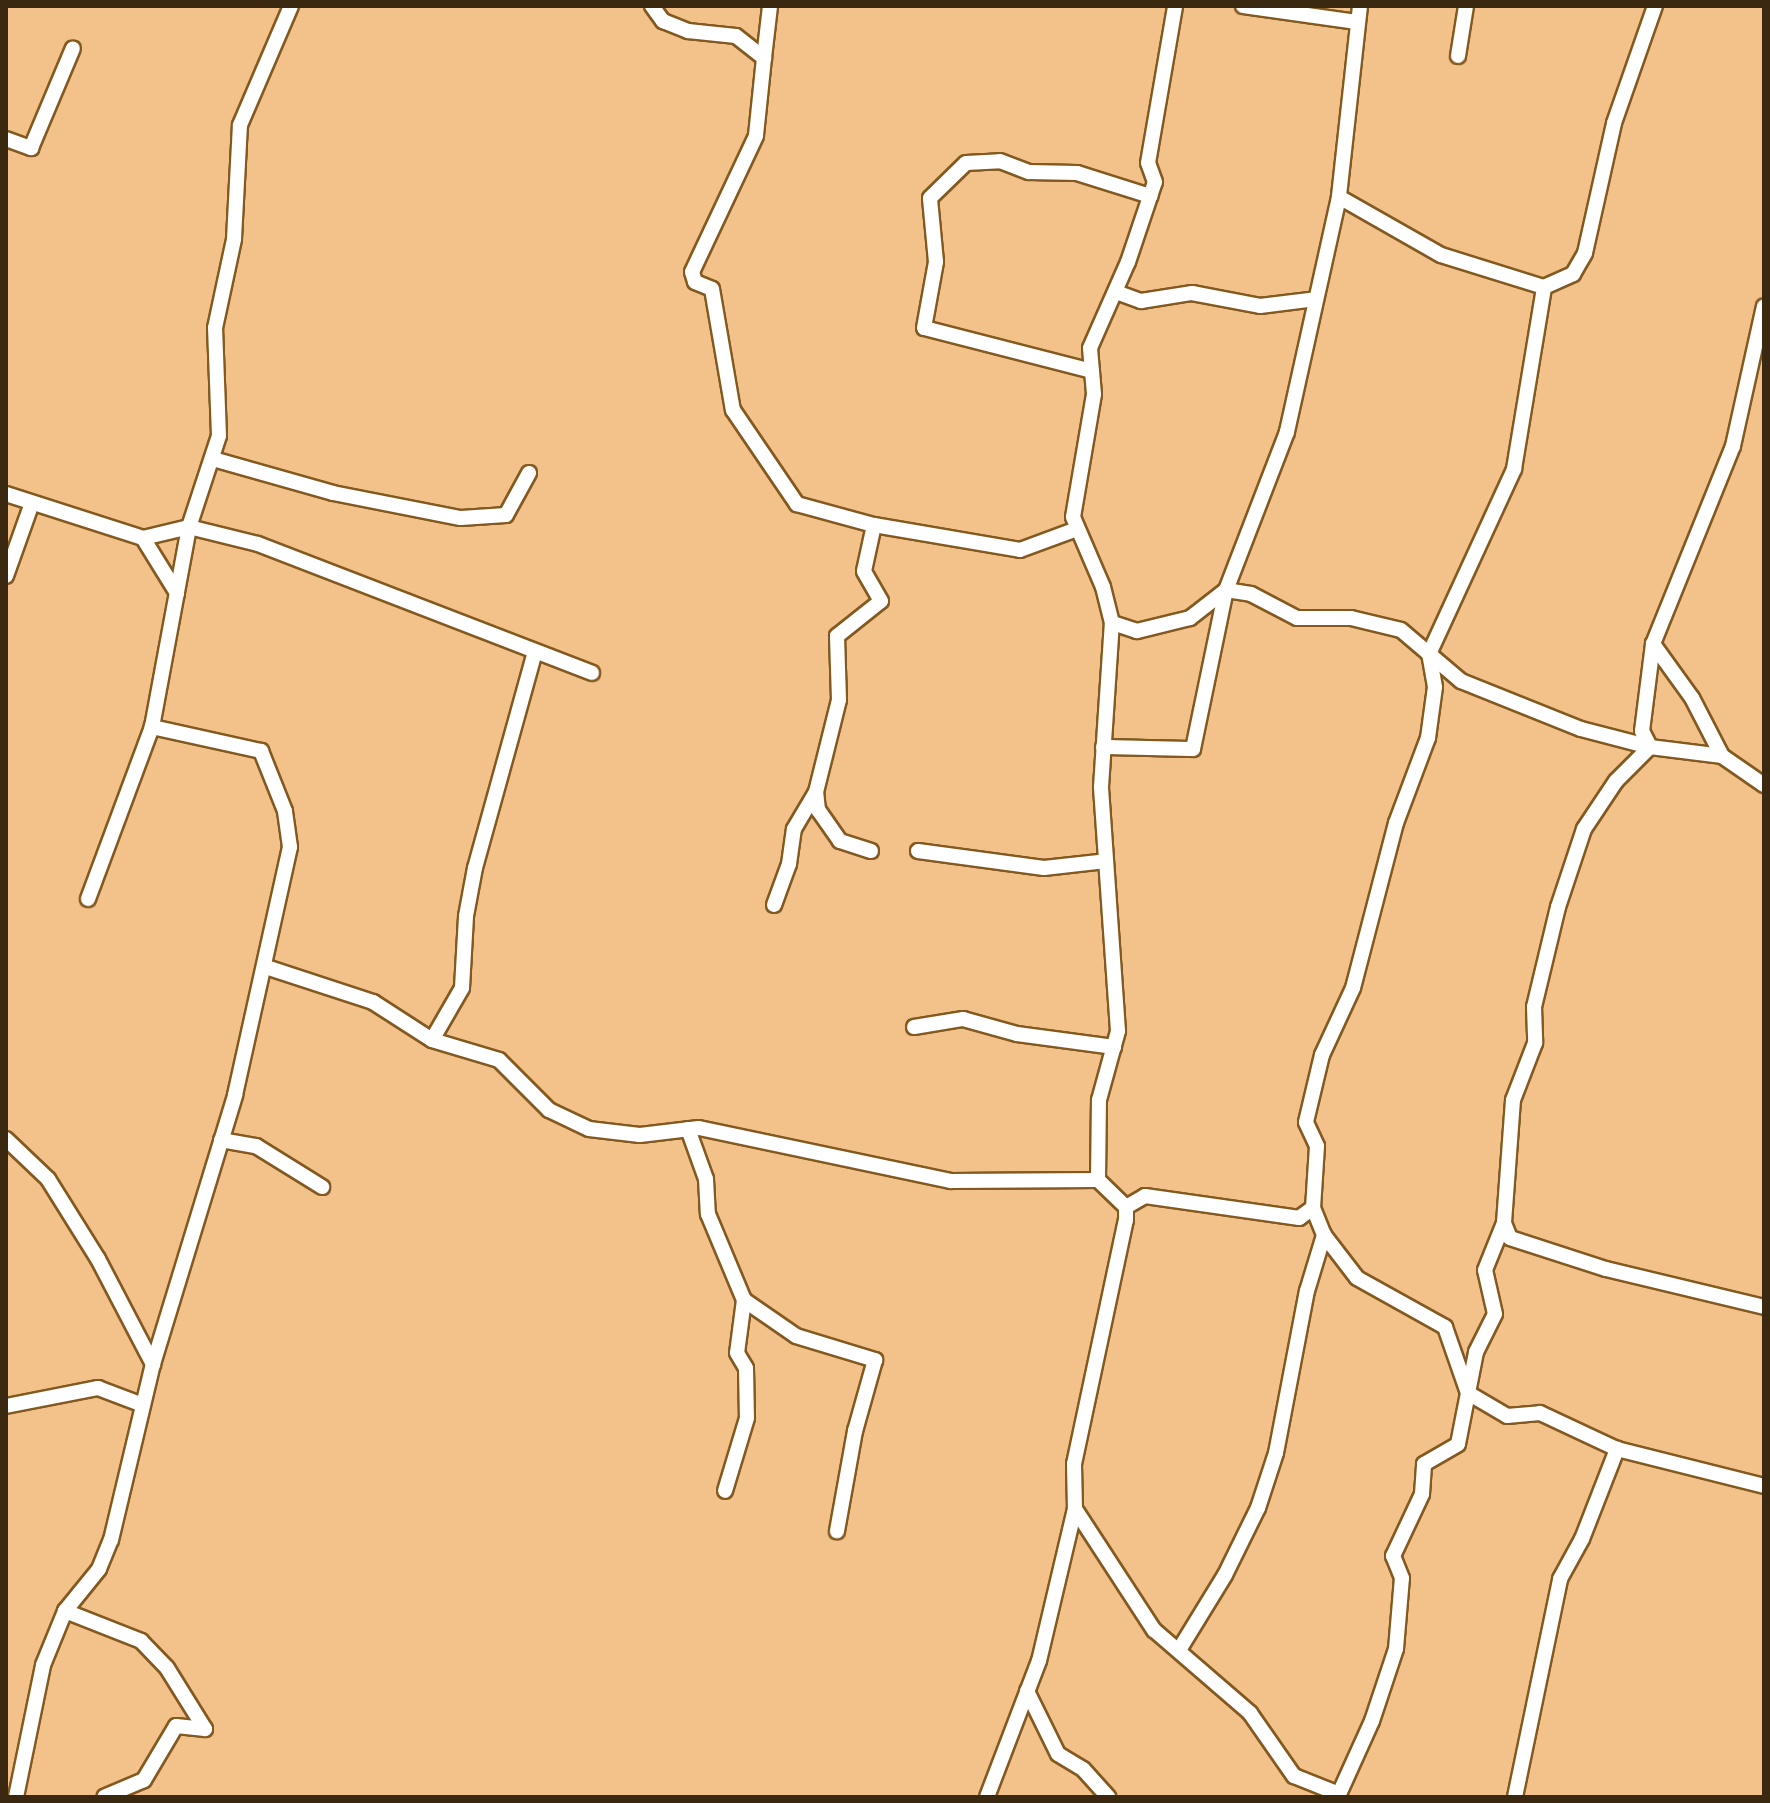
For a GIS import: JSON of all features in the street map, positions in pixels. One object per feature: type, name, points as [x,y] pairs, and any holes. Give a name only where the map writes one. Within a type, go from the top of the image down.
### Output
[{"type":"street","points":[[88,899],[152,727],[189,527],[213,459],[221,407],[215,328],[234,239],[240,125],[291,6]]},
{"type":"street","points":[[652,6],[663,21],[688,31],[736,36],[764,58]]},
{"type":"street","points":[[770,6],[756,136],[692,272],[695,282],[712,289],[733,410],[797,504],[874,525],[1020,550],[1077,529]]},
{"type":"street","points":[[1098,1180],[1099,1100],[1118,1031],[1106,861],[1103,747],[1112,623],[1103,587],[1077,529],[1074,496],[1094,394],[1090,348],[1116,292],[1155,182],[1148,163],[1175,6]]},
{"type":"street","points":[[1243,6],[1357,22]]},
{"type":"street","points":[[1103,747],[1193,749],[1226,590],[1287,432],[1339,197],[1360,6]]},
{"type":"street","points":[[1458,56],[1466,6]]},
{"type":"street","points":[[1339,197],[1441,255],[1544,287],[1573,274],[1585,253],[1614,123],[1655,6]]},
{"type":"street","points":[[6,139],[31,148],[73,48]]},
{"type":"street","points":[[1092,371],[924,328],[936,262],[930,198],[966,163],[1000,161],[1038,173],[1077,173],[1150,196]]},
{"type":"street","points":[[1544,287],[1514,469],[1429,654],[1435,687],[1428,738],[1396,823],[1353,988],[1322,1055],[1306,1122],[1317,1146],[1313,1208],[1324,1235],[1357,1278],[1445,1327],[1468,1393],[1507,1416],[1540,1413],[1617,1449],[1764,1486]]},
{"type":"street","points":[[1116,292],[1141,301],[1192,293],[1260,306],[1316,299]]},
{"type":"street","points":[[1650,747],[1642,731],[1653,644],[1733,446],[1764,306]]},
{"type":"street","points":[[1749,373],[1764,378]]},
{"type":"street","points":[[213,459],[333,493],[474,518],[506,515],[529,473]]},
{"type":"street","points":[[6,494],[143,538],[189,527],[344,573],[414,608],[592,673]]},
{"type":"street","points":[[6,576],[32,503]]},
{"type":"street","points":[[774,905],[789,864],[794,829],[816,792],[839,700],[837,636],[881,601],[864,571],[874,525]]},
{"type":"street","points":[[143,538],[177,593]]},
{"type":"street","points":[[1112,623],[1137,631],[1190,618],[1226,590],[1251,594],[1297,618],[1351,618],[1401,630],[1461,681],[1581,729],[1650,747],[1722,756],[1764,785]]},
{"type":"street","points":[[1653,644],[1692,698],[1722,756]]},
{"type":"street","points":[[432,1040],[462,988],[475,868],[535,652]]},
{"type":"street","points":[[16,1797],[43,1665],[65,1611],[99,1569],[111,1540],[153,1364],[221,1140],[266,967],[290,847],[272,771],[261,751],[152,727]]},
{"type":"street","points":[[1075,1509],[1154,1630],[1250,1713],[1294,1776],[1339,1794],[1396,1649],[1402,1578],[1393,1556],[1422,1494],[1424,1464],[1458,1444],[1476,1352],[1495,1314],[1485,1270],[1504,1223],[1513,1100],[1535,1043],[1534,1007],[1558,907],[1584,829],[1616,781],[1650,747]]},
{"type":"street","points":[[816,792],[818,810],[840,841],[871,851]]},
{"type":"street","points":[[918,851],[1044,868],[1106,861]]},
{"type":"street","points":[[266,967],[373,1002],[432,1040],[499,1060],[549,1110],[589,1129],[640,1135],[688,1129],[803,1147],[951,1181],[1098,1180],[1126,1207]]},
{"type":"street","points":[[914,1027],[963,1019],[1017,1034],[1114,1047]]},
{"type":"street","points":[[688,1129],[706,1179],[708,1214],[744,1300],[737,1353],[746,1368],[747,1418],[725,1491]]},
{"type":"street","points":[[6,1139],[48,1179],[98,1259],[153,1364]]},
{"type":"street","points":[[221,1140],[256,1146],[322,1187]]},
{"type":"street","points":[[987,1797],[1027,1691],[1075,1509],[1074,1464],[1126,1207],[1145,1196],[1299,1218],[1313,1208]]},
{"type":"street","points":[[1504,1223],[1510,1238],[1524,1243],[1764,1307]]},
{"type":"street","points":[[1179,1650],[1258,1508],[1276,1453],[1304,1304],[1324,1235]]},
{"type":"street","points":[[744,1300],[796,1336],[875,1360],[855,1431],[837,1531]]},
{"type":"street","points":[[6,1406],[98,1388],[143,1405]]},
{"type":"street","points":[[1515,1797],[1560,1579],[1582,1539],[1617,1449]]},
{"type":"street","points":[[65,1611],[141,1641],[167,1668],[205,1729],[176,1726],[144,1780],[104,1797]]},
{"type":"street","points":[[1027,1691],[1058,1754],[1083,1769],[1108,1797]]}]
